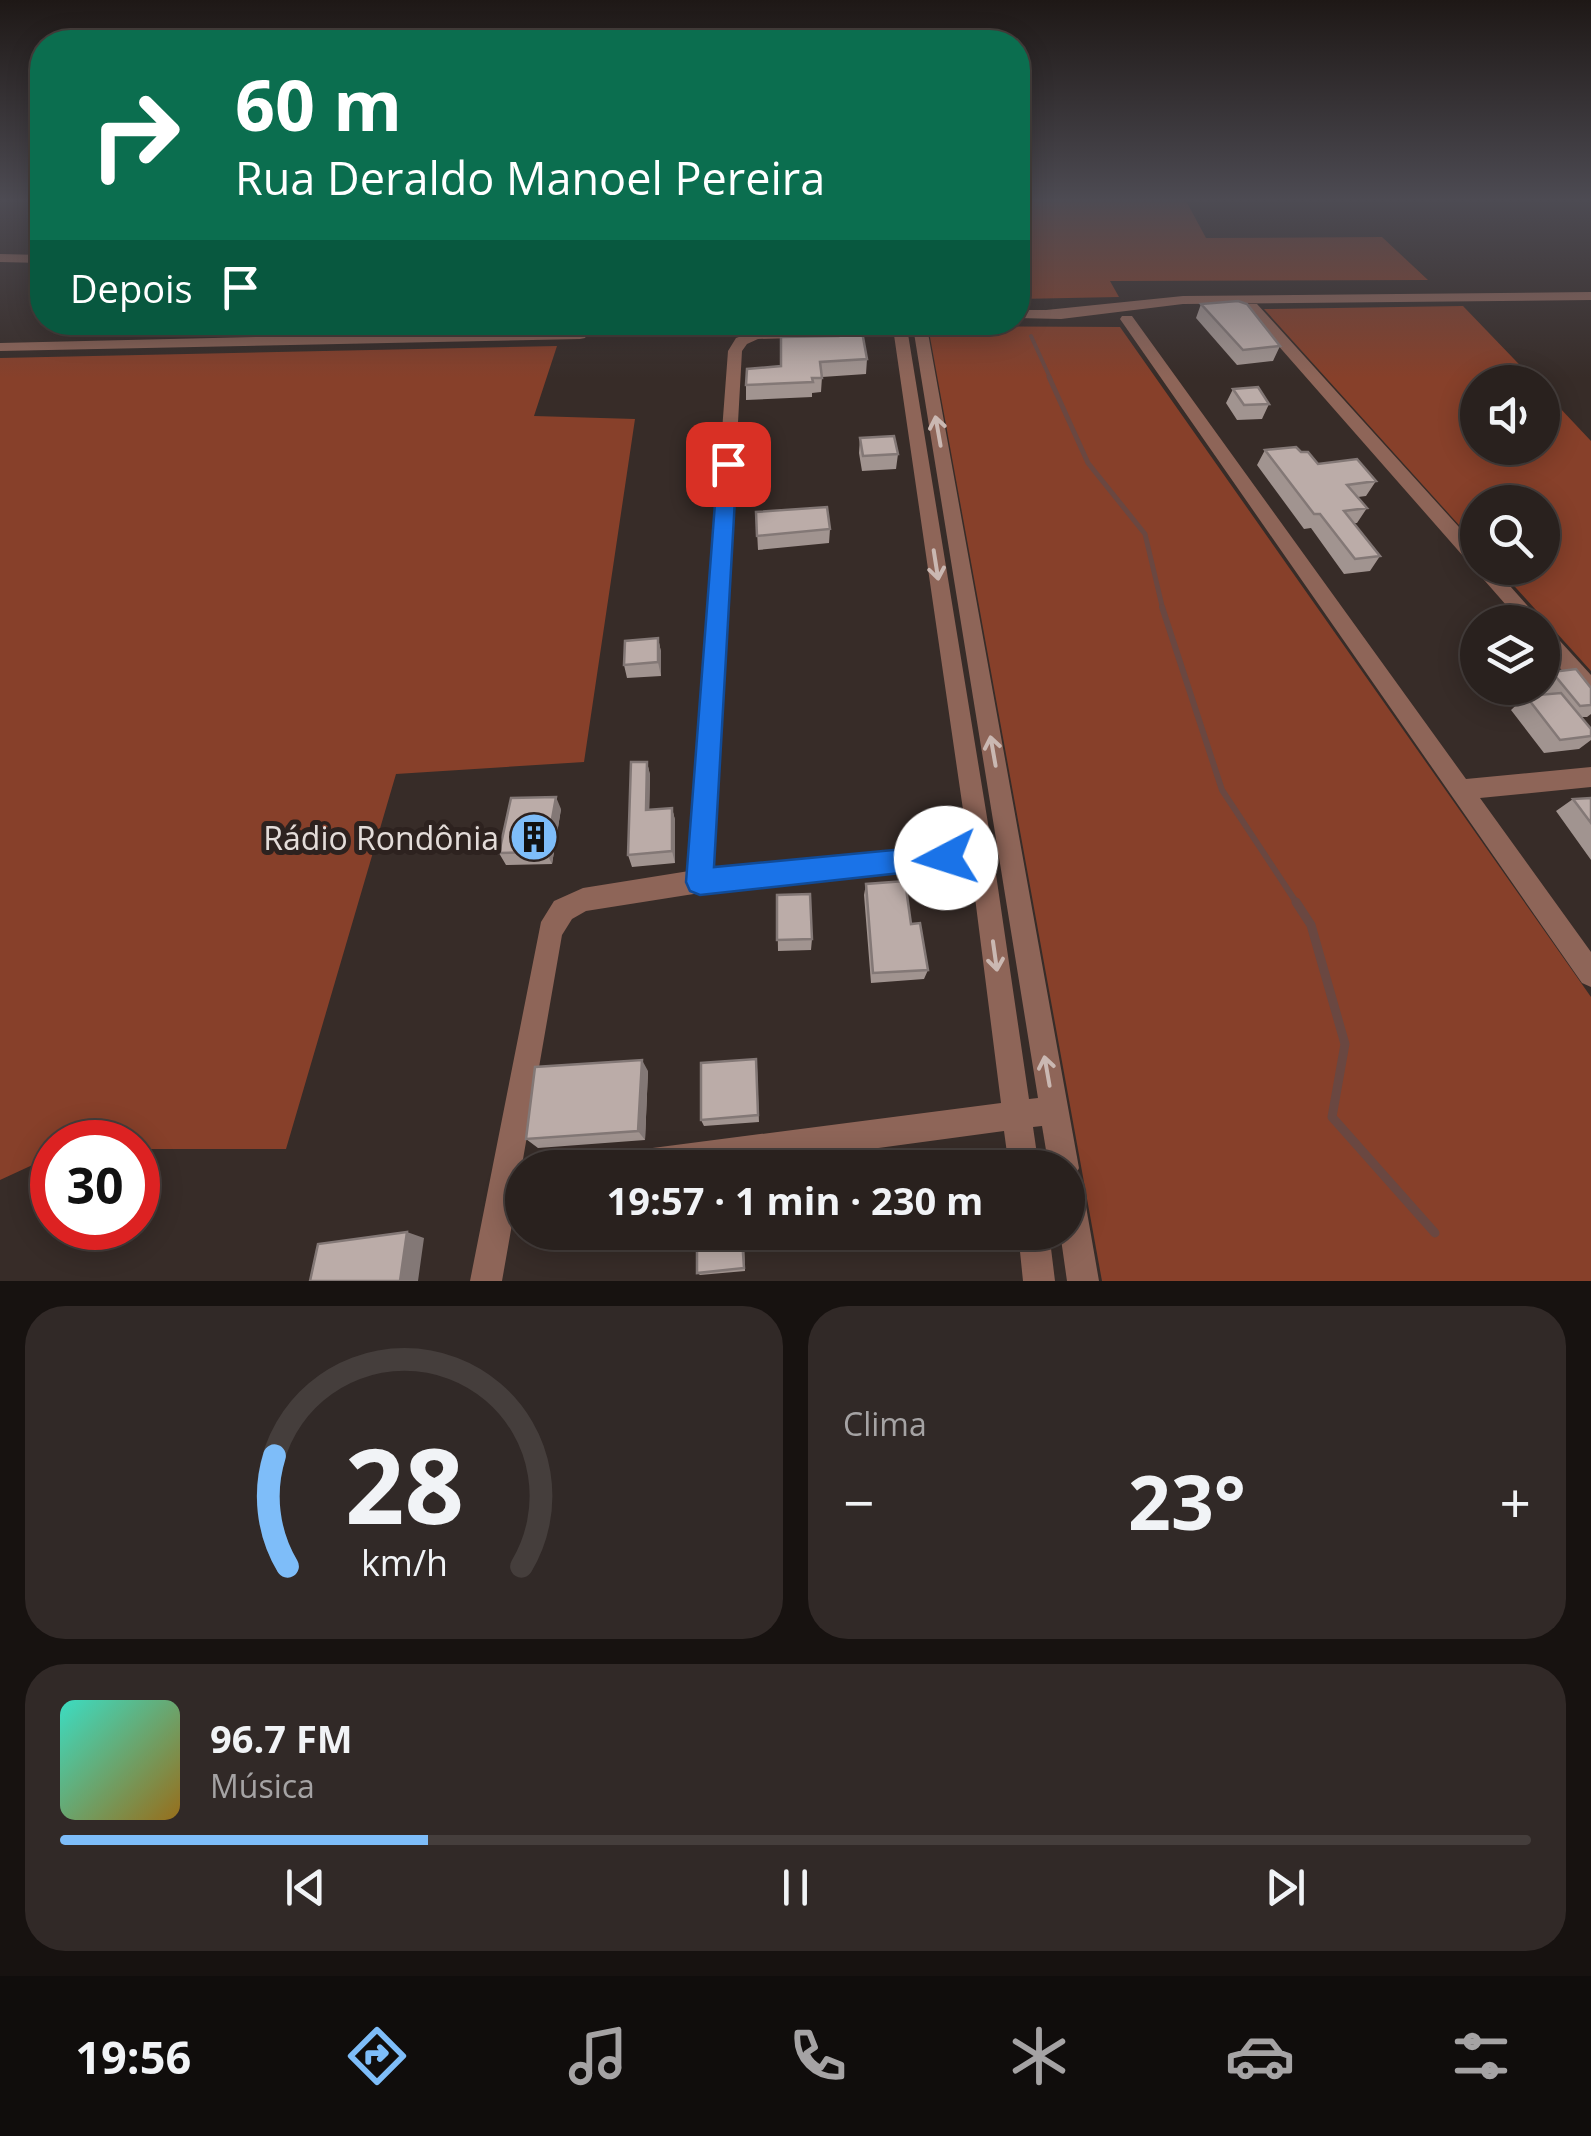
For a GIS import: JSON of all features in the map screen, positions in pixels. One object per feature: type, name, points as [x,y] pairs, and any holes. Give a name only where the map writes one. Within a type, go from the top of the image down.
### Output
[{"type":"street","points":[[1049,314],[1183,300],[1281,296],[1591,296]]},
{"type":"street","points":[[1030,314],[1127,319],[1252,307],[1281,296]]},
{"type":"street","points":[[1252,307],[1460,541]]},
{"type":"street","points":[[1127,319],[1591,974]]},
{"type":"street","points":[[258,343],[264,335]]},
{"type":"street","points":[[0,347],[258,343],[432,335]]},
{"type":"street","points":[[700,882],[735,351],[741,341],[756,335]]},
{"type":"street","points":[[911,335],[1021,1150]]},
{"type":"street","points":[[912,335],[1061,1150]]},
{"type":"street","points":[[1498,585],[1517,605]]},
{"type":"street","points":[[1560,654],[1591,689]]},
{"type":"street","points":[[1461,790],[1591,777]]},
{"type":"street","points":[[518,1150],[550,931],[564,910],[583,900],[700,882],[981,854]]},
{"type":"street","points":[[743,1150],[1054,1110]]},
{"type":"street","points":[[486,1281],[505,1211]]},
{"type":"street","points":[[1036,1250],[1040,1281]]},
{"type":"street","points":[[1078,1250],[1083,1281]]},
{"type":"shaded area","points":[[1030,259],[1405,259],[1428,280],[1110,281],[1119,297],[1030,299]]},
{"type":"shaded area","points":[[1463,306],[1520,365],[1460,365],[1460,465],[1560,465],[1560,408],[1591,441],[1591,671],[1560,637],[1560,605],[1531,605],[1513,585],[1560,585],[1560,485],[1460,485],[1460,526],[1264,309]]},
{"type":"shaded area","points":[[1030,327],[1120,327],[1591,997],[1591,1281],[1102,1281],[1085,1188],[1085,1150],[1078,1150],[930,335],[1030,335]]},
{"type":"shaded area","points":[[557,346],[534,416],[635,419],[584,762],[396,774],[286,1149],[160,1149],[160,1120],[30,1120],[30,1166],[0,1180],[0,358]]},
{"type":"building","points":[[1201,304],[1247,304],[1280,346],[1243,350]]},
{"type":"building","points":[[863,335],[867,359],[820,362],[822,378],[812,378],[813,382],[746,385],[747,369],[781,366],[781,337]]},
{"type":"building","points":[[1258,387],[1269,404],[1244,405],[1233,389]]},
{"type":"building","points":[[894,436],[898,454],[863,456],[860,438]]},
{"type":"building","points":[[1296,447],[1308,452],[1318,464],[1357,459],[1376,481],[1347,485],[1367,508],[1344,511],[1380,556],[1355,559],[1265,450]]},
{"type":"building","points":[[827,507],[830,529],[757,536],[756,512]]},
{"type":"building","points":[[658,638],[658,662],[624,665],[625,641]]},
{"type":"building","points":[[1576,669],[1591,688],[1591,705],[1580,706],[1560,682],[1560,671]]},
{"type":"building","points":[[1560,693],[1591,729],[1591,736],[1560,740],[1533,705],[1560,705]]},
{"type":"building","points":[[631,762],[647,762],[646,810],[672,808],[672,851],[628,855]]},
{"type":"building","name":"Rádio Rondônia","points":[[556,797],[546,852],[499,853],[511,798]]},
{"type":"building","points":[[1591,798],[1591,823],[1573,799]]},
{"type":"building","points":[[905,881],[911,924],[920,923],[928,970],[873,973],[866,884]]},
{"type":"building","points":[[810,894],[812,939],[777,940],[777,895]]},
{"type":"building","points":[[756,1059],[758,1115],[701,1120],[701,1063]]},
{"type":"building","points":[[642,1060],[638,1131],[526,1139],[535,1067]]},
{"type":"building","points":[[407,1232],[400,1281],[310,1281],[318,1244]]},
{"type":"building","points":[[697,1250],[743,1250],[744,1268],[697,1273]]},
{"type":"waterway","points":[[1031,336],[1051,380]]},
{"type":"waterway","points":[[1049,377],[1088,463],[1145,534],[1163,610]]},
{"type":"waterway","points":[[1162,607],[1222,790],[1298,905]]},
{"type":"waterway","points":[[1296,902],[1311,925],[1345,1044],[1332,1117],[1435,1233]]},
{"type":"place","name":"Rádio Rondônia","points":[[534,837]]},
{"type":"route","points":[[728,464],[700,882],[946,858]]}]
